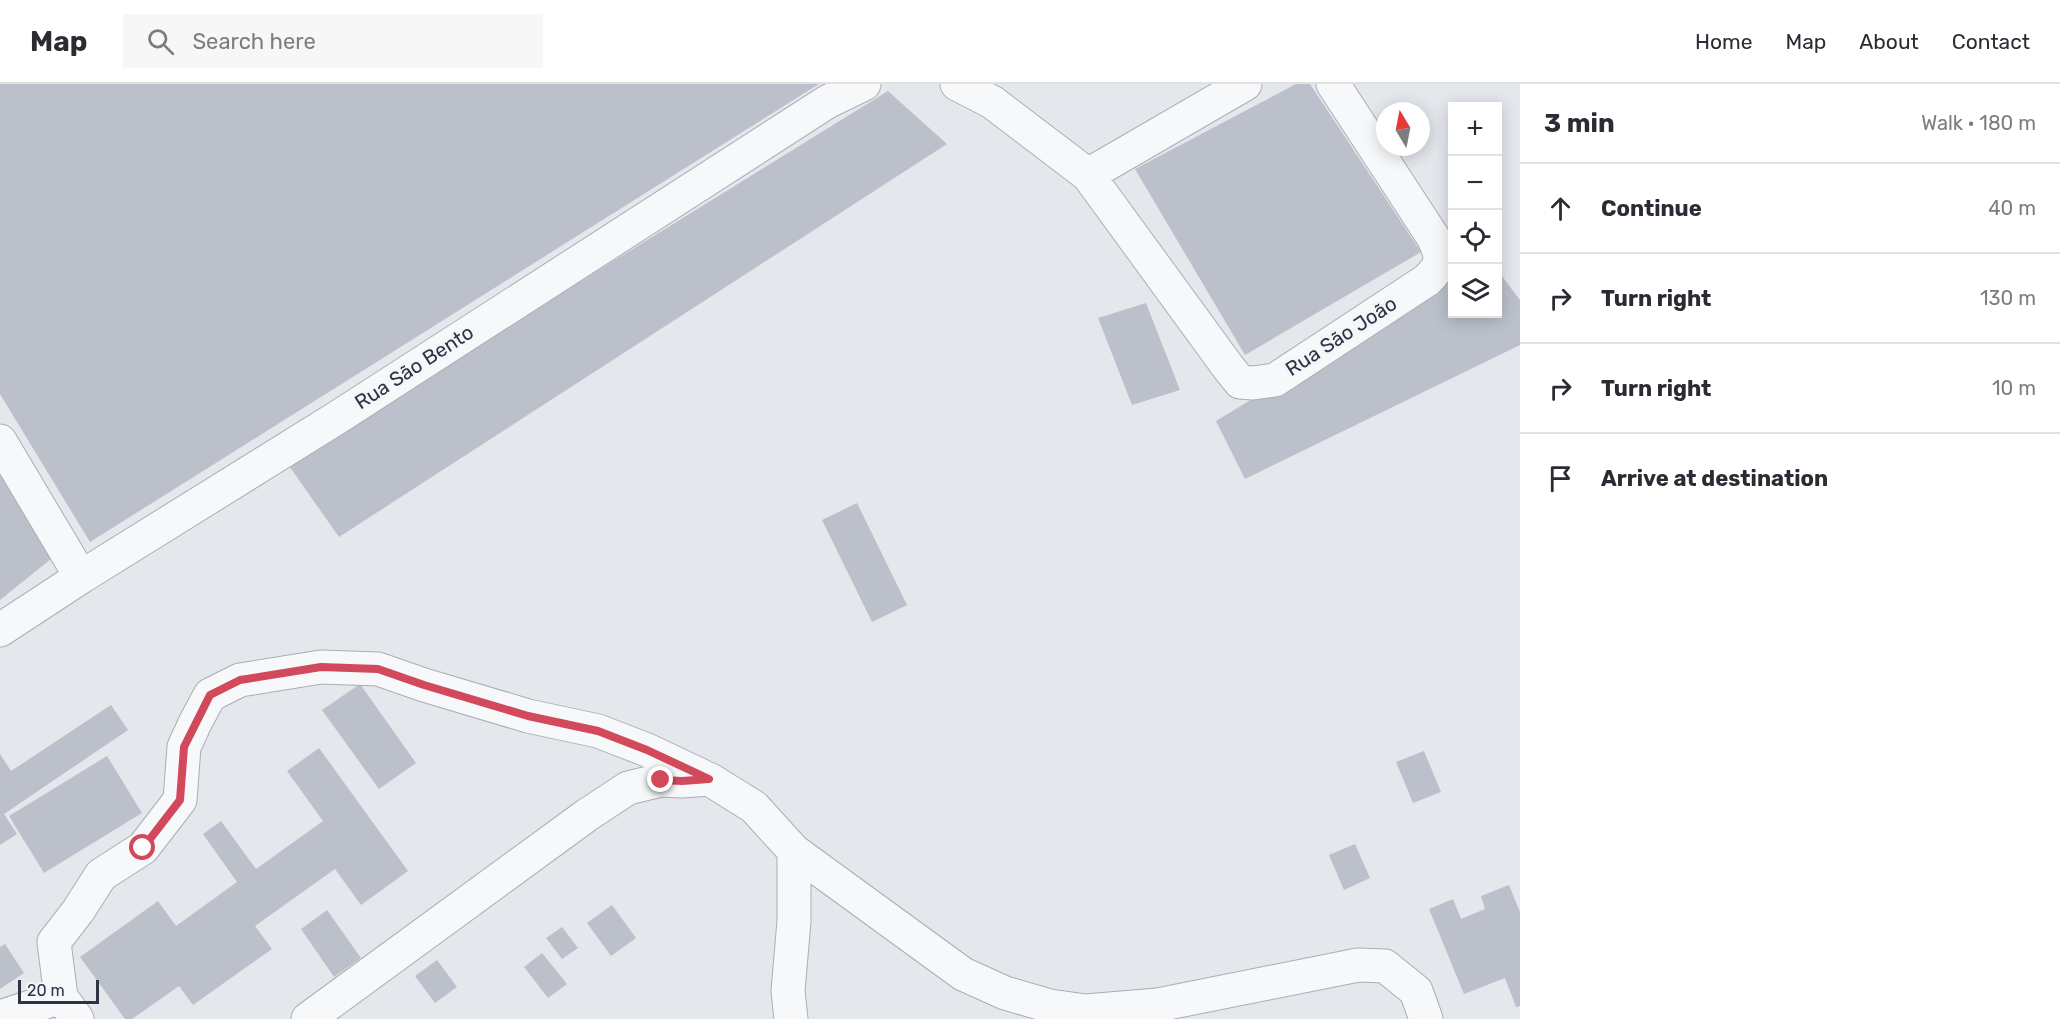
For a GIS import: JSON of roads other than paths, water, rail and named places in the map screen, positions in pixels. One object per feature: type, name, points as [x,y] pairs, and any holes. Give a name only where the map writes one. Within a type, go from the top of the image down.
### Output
[{"type":"street","name":"Rua São Bento","points":[[0,630],[335,419],[827,102],[864,84]]},
{"type":"street","name":"Rua São João","points":[[957,84],[992,102],[1088,176],[1240,382],[1253,384],[1275,380],[1427,280],[1439,268],[1441,254],[1433,237],[1333,84]]},
{"type":"street","points":[[1088,176],[1245,84]]},
{"type":"street","points":[[0,441],[81,577]]},
{"type":"street","points":[[0,1017],[69,1008],[54,942],[78,911],[101,875],[143,848],[180,800],[184,747],[210,695],[240,680],[321,667],[378,669],[528,716],[598,731],[647,750],[709,779],[754,807],[794,851],[963,974],[1005,993],[1050,1006],[1086,1011],[1158,1005],[1358,965],[1385,966],[1416,991],[1425,1019]]},
{"type":"street","points":[[308,1019],[435,924],[628,788],[661,780],[709,779]]},
{"type":"street","points":[[791,1019],[788,991],[794,921],[794,851]]}]
